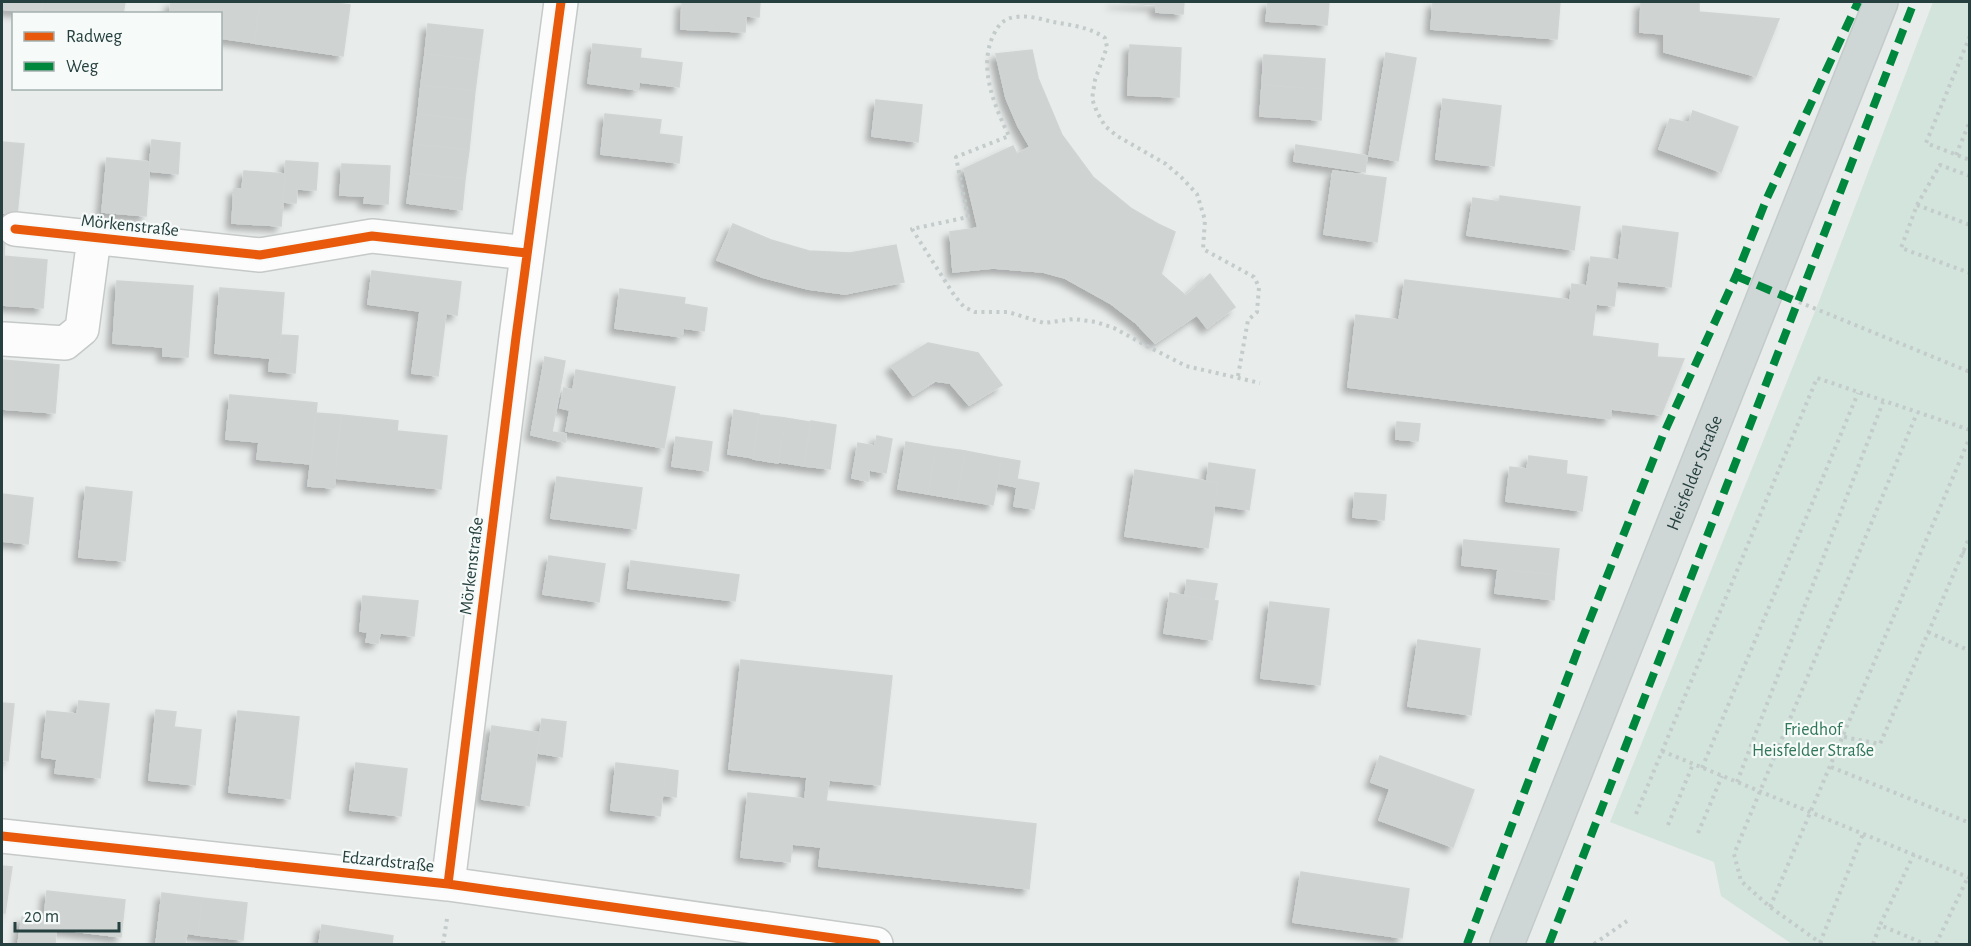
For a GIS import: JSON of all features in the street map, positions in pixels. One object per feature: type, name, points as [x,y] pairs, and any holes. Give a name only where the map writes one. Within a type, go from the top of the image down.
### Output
[{"type":"main road","name":"Heisfelder Straße","points":[[1506,945],[1881,2]]},
{"type":"street","name":"Mörkenstraße","points":[[448,884],[527,253],[561,2]]},
{"type":"street","name":"Mörkenstraße","points":[[15,229],[260,255],[372,236],[527,253]]},
{"type":"street","name":"Mörkenstraße","points":[[4,339],[64,343],[82,329],[94,238]]},
{"type":"street","name":"Edzardstraße","points":[[2,836],[448,884],[876,945]]},
{"type":"path","points":[[1238,376],[1248,320],[1257,312],[1259,287],[1254,277],[1203,249],[1205,220],[1197,194],[1182,178],[1166,164],[1117,136],[1105,126],[1092,99],[1095,80],[1107,47],[1105,38],[1086,28],[1026,16],[1005,20],[997,27],[991,41],[986,67],[996,104],[1009,136],[956,157],[968,217],[912,229],[939,273],[963,307],[975,312],[1008,312],[1044,322],[1074,319],[1096,322],[1114,328],[1186,366],[1238,376],[1260,383]]},
{"type":"path","points":[[1970,36],[1926,143],[1970,160]]},
{"type":"path","points":[[1956,155],[1970,121]]},
{"type":"path","points":[[1970,176],[1940,165],[1917,205],[1901,248],[1970,273]]},
{"type":"path","points":[[1917,205],[1970,225]]},
{"type":"path","points":[[1798,302],[1970,372]]},
{"type":"path","points":[[1636,814],[1818,378],[1970,430]]},
{"type":"path","points":[[1702,768],[1858,393]]},
{"type":"path","points":[[1737,782],[1883,402]]},
{"type":"path","points":[[1863,834],[1821,944],[1770,907],[1741,881],[1734,854],[1917,413]]},
{"type":"path","points":[[1770,907],[1970,437]]},
{"type":"path","points":[[1844,736],[1880,744],[1970,536]]},
{"type":"path","points":[[1962,552],[1970,555]]},
{"type":"path","points":[[1928,632],[1970,651]]},
{"type":"path","points":[[1662,751],[1969,878],[1936,945]]},
{"type":"path","points":[[1668,825],[1693,764]]},
{"type":"path","points":[[1831,767],[1970,823]]},
{"type":"path","points":[[1698,833],[1722,776]]},
{"type":"path","points":[[1873,945],[1914,854]]},
{"type":"path","points":[[1594,945],[1627,921]]},
{"type":"path","points":[[1880,926],[1925,945]]},
{"type":"green space","name":"Friedhof Heisfelder Straße","points":[[1933,2],[1970,2],[1969,944],[1792,944],[1721,896],[1714,862],[1610,822],[1816,309]]},
{"type":"building","points":[[2,2],[43,2],[41,12],[2,9]]},
{"type":"building","points":[[43,2],[125,2],[123,12],[41,12]]},
{"type":"building","points":[[171,2],[260,2],[254,43],[222,38],[222,12],[170,12]]},
{"type":"building","points":[[260,2],[327,2],[350,5],[343,56],[254,43]]},
{"type":"building","points":[[682,2],[760,2],[759,17],[746,16],[745,32],[681,29]]},
{"type":"building","points":[[1112,2],[1184,2],[1183,14],[1156,12],[1156,5]]},
{"type":"building","points":[[1268,2],[1329,2],[1327,25],[1266,21]]},
{"type":"building","points":[[1433,2],[1560,2],[1557,39],[1431,29]]},
{"type":"building","points":[[1641,2],[1699,2],[1699,12],[1779,19],[1756,76],[1664,52],[1664,34],[1640,32]]},
{"type":"building","points":[[428,24],[483,30],[479,60],[425,54]]},
{"type":"building","points":[[593,44],[641,49],[640,58],[682,63],[679,87],[639,82],[638,90],[588,83]]},
{"type":"building","points":[[1130,45],[1181,48],[1179,97],[1128,95]]},
{"type":"building","points":[[1032,50],[1038,78],[1062,135],[1093,177],[1132,209],[1175,232],[1161,274],[1186,296],[1210,274],[1235,307],[1207,328],[1197,315],[1155,343],[1136,323],[1110,303],[1065,278],[1043,272],[993,268],[953,272],[950,232],[978,228],[964,169],[1013,146],[1017,154],[1030,147],[1006,98],[996,54]]},
{"type":"building","points":[[1386,53],[1416,58],[1398,161],[1369,156]]},
{"type":"building","points":[[425,54],[479,60],[475,91],[421,85]]},
{"type":"building","points":[[1264,55],[1325,59],[1323,89],[1262,85]]},
{"type":"building","points":[[421,85],[475,91],[472,120],[418,114]]},
{"type":"building","points":[[1262,85],[1323,89],[1321,120],[1260,116]]},
{"type":"building","points":[[1443,99],[1501,106],[1494,166],[1436,159]]},
{"type":"building","points":[[876,100],[922,105],[918,142],[872,136]]},
{"type":"building","points":[[1693,111],[1738,127],[1721,172],[1659,149],[1670,119],[1689,123]]},
{"type":"building","points":[[418,114],[472,120],[469,150],[414,144]]},
{"type":"building","points":[[605,114],[661,120],[659,134],[682,137],[679,163],[601,154]]},
{"type":"building","points":[[152,140],[180,143],[178,174],[149,171]]},
{"type":"building","points":[[2,142],[24,144],[17,215],[2,213]]},
{"type":"building","points":[[414,144],[469,150],[465,179],[411,173]]},
{"type":"building","points":[[1296,145],[1367,156],[1365,172],[1294,161]]},
{"type":"building","points":[[107,158],[150,162],[146,216],[102,212]]},
{"type":"building","points":[[286,161],[318,163],[316,190],[297,189],[296,203],[283,202]]},
{"type":"building","points":[[342,164],[390,166],[388,204],[364,203],[365,196],[340,195]]},
{"type":"building","points":[[244,171],[285,174],[281,226],[232,223],[234,189],[242,189]]},
{"type":"building","points":[[1333,171],[1386,178],[1377,242],[1324,234]]},
{"type":"building","points":[[411,173],[465,179],[462,210],[407,203]]},
{"type":"building","points":[[1500,196],[1580,207],[1574,250],[1467,235],[1473,198],[1500,202]]},
{"type":"building","points":[[733,224],[771,240],[809,251],[850,253],[896,245],[904,282],[845,294],[808,289],[762,277],[717,260]]},
{"type":"building","points":[[1623,226],[1678,233],[1671,287],[1617,281],[1614,306],[1596,304],[1592,336],[1658,344],[1657,357],[1684,359],[1661,415],[1611,409],[1610,419],[1348,387],[1356,315],[1399,320],[1405,280],[1570,300],[1572,284],[1587,286],[1591,257],[1619,260]]},
{"type":"building","points":[[2,236],[5,236],[4,256],[2,256]]},
{"type":"building","points":[[2,256],[47,260],[43,308],[2,305]]},
{"type":"building","points":[[372,271],[461,282],[457,315],[446,313],[438,376],[412,373],[420,311],[368,304]]},
{"type":"building","points":[[117,281],[193,286],[188,357],[163,356],[163,347],[113,343]]},
{"type":"building","points":[[220,288],[284,293],[279,359],[215,353]]},
{"type":"building","points":[[620,289],[685,298],[684,304],[707,308],[704,331],[683,328],[682,337],[615,328]]},
{"type":"building","points":[[281,335],[298,336],[295,373],[269,371],[270,358],[279,359]]},
{"type":"building","points":[[928,343],[978,353],[1002,385],[969,405],[950,383],[935,381],[913,395],[891,366]]},
{"type":"building","points":[[545,357],[565,361],[552,432],[566,434],[565,442],[531,435]]},
{"type":"building","points":[[2,360],[59,365],[55,413],[2,409]]},
{"type":"building","points":[[576,370],[675,387],[664,448],[566,431],[570,410],[560,408],[564,388],[573,390]]},
{"type":"building","points":[[230,395],[317,403],[311,464],[257,459],[259,442],[226,439]]},
{"type":"building","points":[[734,410],[759,414],[753,458],[728,454]]},
{"type":"building","points":[[316,413],[341,415],[334,488],[308,486]]},
{"type":"building","points":[[341,415],[398,421],[397,431],[447,436],[441,489],[335,478]]},
{"type":"building","points":[[759,415],[785,418],[778,463],[753,459]]},
{"type":"building","points":[[785,418],[810,422],[804,466],[779,462]]},
{"type":"building","points":[[811,421],[836,425],[830,469],[805,466]]},
{"type":"building","points":[[1397,422],[1420,424],[1418,441],[1396,439]]},
{"type":"building","points":[[877,436],[892,439],[886,473],[869,470],[868,481],[852,478],[858,443],[875,446]]},
{"type":"building","points":[[676,437],[712,442],[708,471],[672,466]]},
{"type":"building","points":[[906,442],[936,447],[928,494],[898,489]]},
{"type":"building","points":[[936,447],[965,451],[957,499],[928,494]]},
{"type":"building","points":[[965,451],[1002,458],[993,505],[957,499]]},
{"type":"building","points":[[1529,456],[1567,461],[1566,474],[1587,477],[1582,511],[1506,501],[1510,467],[1527,469]]},
{"type":"building","points":[[1002,458],[1020,461],[1017,479],[1039,483],[1034,509],[1014,506],[1017,487],[997,483]]},
{"type":"building","points":[[1209,463],[1255,470],[1249,510],[1215,505],[1218,483],[1207,481]]},
{"type":"building","points":[[1135,470],[1218,483],[1208,548],[1125,536]]},
{"type":"building","points":[[557,477],[642,488],[636,529],[551,518]]},
{"type":"building","points":[[86,487],[132,492],[125,561],[79,557]]},
{"type":"building","points":[[1355,493],[1386,495],[1384,520],[1353,517]]},
{"type":"building","points":[[2,494],[33,498],[28,544],[2,541]]},
{"type":"building","points":[[1464,540],[1559,549],[1556,575],[1462,565]]},
{"type":"building","points":[[549,556],[605,564],[599,602],[543,594]]},
{"type":"building","points":[[631,561],[739,575],[735,601],[628,588]]},
{"type":"building","points":[[1498,569],[1556,575],[1554,600],[1495,593]]},
{"type":"building","points":[[1187,580],[1217,584],[1214,600],[1185,596]]},
{"type":"building","points":[[1170,593],[1218,601],[1212,640],[1164,633]]},
{"type":"building","points":[[363,596],[418,601],[414,636],[380,633],[378,643],[366,642],[368,632],[360,631]]},
{"type":"building","points":[[1270,602],[1329,609],[1320,685],[1261,678]]},
{"type":"building","points":[[1418,640],[1480,649],[1471,715],[1408,706]]},
{"type":"building","points":[[741,660],[892,676],[880,785],[829,780],[826,801],[1036,824],[1029,889],[819,866],[821,847],[792,844],[790,862],[741,857],[748,793],[805,799],[807,777],[729,769]]},
{"type":"building","points":[[79,701],[109,704],[100,778],[55,773],[57,759],[42,757],[47,711],[77,714]]},
{"type":"building","points":[[2,703],[14,704],[8,761],[2,760]]},
{"type":"building","points":[[156,710],[176,712],[174,727],[201,730],[195,785],[149,780]]},
{"type":"building","points":[[238,711],[299,717],[290,799],[229,792]]},
{"type":"building","points":[[542,719],[566,722],[562,757],[537,753]]},
{"type":"building","points":[[492,726],[540,733],[529,806],[482,799]]},
{"type":"building","points":[[1380,756],[1474,790],[1453,847],[1379,820],[1390,789],[1371,782]]},
{"type":"building","points":[[356,763],[407,769],[401,816],[350,810]]},
{"type":"building","points":[[616,763],[666,769],[660,816],[611,810]]},
{"type":"building","points":[[666,769],[678,771],[676,797],[663,795]]},
{"type":"building","points":[[2,866],[12,867],[5,913],[2,913]]},
{"type":"building","points":[[1301,872],[1409,889],[1402,938],[1293,922]]},
{"type":"building","points":[[47,891],[125,900],[121,937],[56,929],[55,944],[18,944],[22,917],[44,920]]},
{"type":"building","points":[[162,893],[202,898],[198,935],[187,933],[185,944],[156,944]]},
{"type":"building","points":[[202,898],[247,903],[243,940],[198,935]]},
{"type":"building","points":[[322,925],[393,936],[392,944],[319,944]]},
{"type":"marked path","points":[[1467,944],[1579,647],[1663,435],[1736,276],[1767,198],[1858,2]]},
{"type":"marked path","points":[[1549,944],[1914,2]]},
{"type":"marked path","points":[[1736,276],[1798,302]]},
{"type":"cycle path","points":[[448,884],[516,337],[561,2]]},
{"type":"cycle path","points":[[15,229],[260,255],[372,236],[527,253]]},
{"type":"cycle path","points":[[2,836],[448,884],[876,944]]}]
